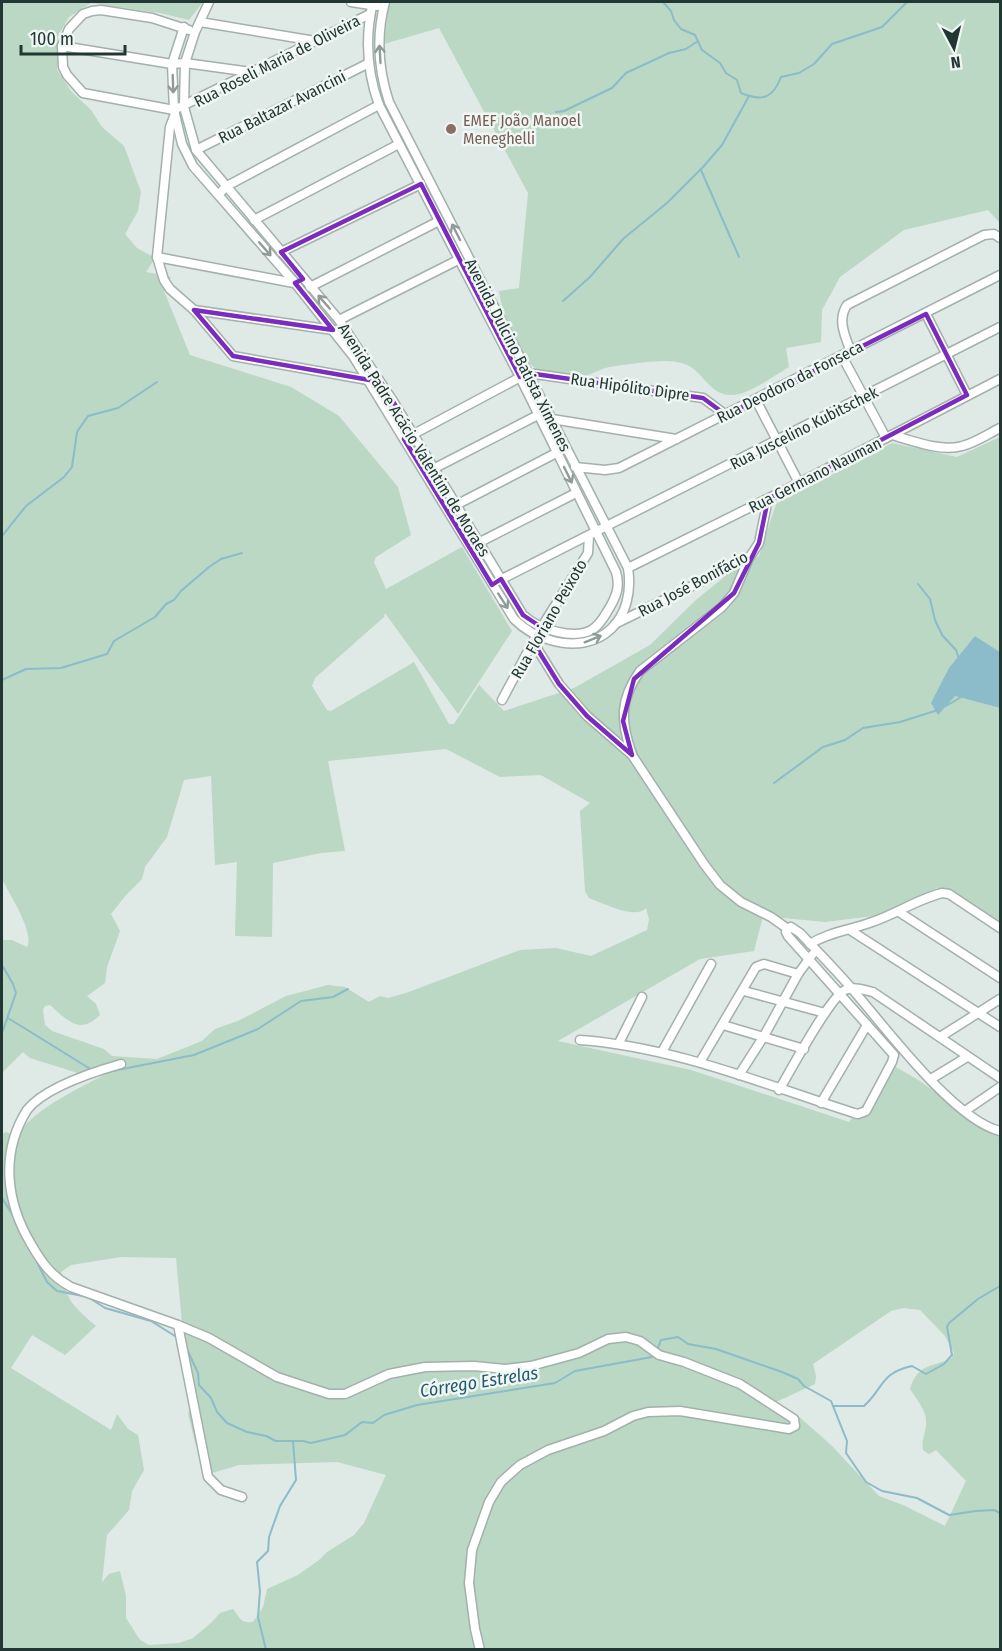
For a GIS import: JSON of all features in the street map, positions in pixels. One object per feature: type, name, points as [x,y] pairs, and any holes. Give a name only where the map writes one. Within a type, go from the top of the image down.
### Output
[{"type":"street","name":"Avenida Padre Acácio Valentim de Moraes","points":[[209,2],[195,32],[185,63],[184,107],[196,150],[281,252],[333,330],[357,354],[413,434],[523,615],[543,627]]},
{"type":"street","points":[[351,2],[384,4]]},
{"type":"street","name":"Avenida Dulcino Batista Ximenes","points":[[373,3],[370,15],[369,63],[379,105],[538,415],[574,467],[628,568],[631,584],[628,599],[615,624],[602,636],[588,643],[560,643],[535,639]]},
{"type":"street","name":"Avenida Dulcino Batista Ximenes","points":[[384,4],[379,36],[379,57],[389,102],[552,419],[576,493],[593,534],[619,582],[610,606],[600,623],[592,630],[574,634],[543,627]]},
{"type":"street","points":[[195,32],[152,18],[101,10],[83,14],[75,21],[69,28],[62,46],[63,67],[72,82],[83,93],[175,112],[170,127],[157,257],[164,280],[194,310],[233,356],[368,380]]},
{"type":"street","name":"Rua Roseli Maria de Oliveira","points":[[175,112],[370,15]]},
{"type":"street","points":[[200,22],[316,41]]},
{"type":"street","name":"Avenida Padre Acácio Valentim de Moraes","points":[[184,27],[172,64],[175,112],[182,144],[187,155],[218,196],[299,281],[310,287],[339,320],[368,380],[492,585],[514,619],[535,639]]},
{"type":"street","points":[[62,46],[172,64],[185,63],[252,72]]},
{"type":"street","name":"Rua Baltazar Avancini","points":[[196,150],[369,63]]},
{"type":"street","points":[[218,196],[225,187],[379,105]]},
{"type":"street","points":[[254,220],[399,144]]},
{"type":"street","points":[[281,252],[421,184]]},
{"type":"street","points":[[310,287],[439,221]]},
{"type":"street","points":[[851,352],[842,327],[842,317],[847,304],[984,235],[994,234],[1000,238]]},
{"type":"street","points":[[157,257],[299,281]]},
{"type":"street","points":[[339,320],[458,260]]},
{"type":"street","name":"Rua Deodoro da Fonseca","points":[[574,467],[611,470],[756,400],[1000,275]]},
{"type":"street","points":[[194,310],[333,330]]},
{"type":"street","points":[[926,314],[968,395]]},
{"type":"street","name":"Rua Juscelino Kubitschek","points":[[492,585],[1000,327]]},
{"type":"street","points":[[842,356],[863,398],[889,437],[955,447],[965,446],[1000,428]]},
{"type":"street","points":[[404,439],[528,373]]},
{"type":"street","name":"Rua Hipólito Dipre","points":[[528,373],[703,398],[726,415]]},
{"type":"street","name":"Rua Germano Nauman","points":[[628,568],[768,499],[1000,379]]},
{"type":"street","points":[[756,400],[799,483]]},
{"type":"street","points":[[433,469],[538,415]]},
{"type":"street","points":[[552,419],[676,439]]},
{"type":"street","points":[[456,505],[561,450]]},
{"type":"street","points":[[478,543],[576,493]]},
{"type":"street","name":"Rua José Bonifácio","points":[[615,624],[749,558],[759,543],[768,499]]},
{"type":"street","name":"Rua Floriano Peixoto","points":[[502,700],[535,639],[588,553],[593,534]]},
{"type":"street","points":[[632,755],[623,721],[625,701],[634,679],[640,671],[722,607],[734,592],[749,558]]},
{"type":"street","points":[[535,639],[559,684],[587,716],[632,755],[720,885],[741,902],[771,917],[788,929]]},
{"type":"street","points":[[739,1075],[809,959],[813,947],[829,933],[850,930],[899,912],[935,895],[950,894],[1000,928]]},
{"type":"street","points":[[899,912],[1000,978]]},
{"type":"street","points":[[788,929],[793,927],[813,947],[846,990],[931,1079],[965,1111],[990,1128],[1000,1131]]},
{"type":"street","points":[[580,1040],[619,1043],[662,1052],[700,1062],[779,1090],[858,1114],[866,1111],[894,1059],[892,1052],[867,1025],[846,990],[809,959],[788,936],[786,932],[788,929]]},
{"type":"street","points":[[850,930],[1000,1027]]},
{"type":"street","points":[[662,1052],[711,964]]},
{"type":"street","points":[[700,1062],[756,967],[764,964],[798,974]]},
{"type":"street","points":[[744,990],[825,1013]]},
{"type":"street","points":[[779,1090],[825,1013],[846,990]]},
{"type":"street","points":[[846,990],[873,992],[1000,1078]]},
{"type":"street","points":[[619,1043],[642,997]]},
{"type":"street","points":[[940,1037],[1000,999]]},
{"type":"street","points":[[723,1025],[804,1049]]},
{"type":"street","points":[[821,1103],[867,1025]]},
{"type":"street","points":[[931,1079],[967,1057]]},
{"type":"street","points":[[121,1064],[79,1078],[38,1100],[27,1110],[19,1123],[7,1155],[10,1200],[25,1234],[45,1268],[57,1280],[178,1325],[209,1338],[277,1377],[329,1394],[345,1394],[389,1374],[425,1367],[474,1366],[505,1369],[531,1366],[579,1353],[608,1339],[626,1337],[640,1341],[659,1355],[684,1362],[740,1384],[794,1419],[795,1426],[789,1430],[680,1411],[648,1412],[633,1416],[604,1431],[548,1450],[520,1465],[501,1482],[489,1502],[472,1550],[469,1583],[480,1650]]},
{"type":"street","points":[[965,1111],[1000,1087]]},
{"type":"street","points":[[178,1325],[208,1477],[221,1490],[243,1497]]},
{"type":"highlighted area","points":[[421,184],[520,377],[528,373],[703,398],[726,415],[926,314],[967,395],[768,499],[759,543],[734,593],[634,679],[623,721],[632,755],[587,716],[559,684],[533,642],[541,627],[523,615],[501,579],[492,585],[404,439],[413,434],[381,382],[233,356],[194,310],[333,330],[295,283],[303,279],[281,252]]},
{"type":"green space","points":[[2,2],[203,2],[189,20],[160,13],[91,3],[69,17],[58,36],[57,70],[71,91],[91,110],[102,127],[124,146],[141,192],[138,211],[125,234],[137,248],[155,258],[146,272],[171,277],[164,291],[190,355],[291,387],[339,416],[398,487],[411,535],[376,557],[374,562],[386,589],[462,547],[512,631],[458,714],[385,613],[384,617],[315,678],[312,686],[327,710],[331,711],[414,662],[449,724],[454,724],[479,685],[504,711],[574,688],[650,645],[696,600],[735,568],[759,556],[776,504],[892,443],[957,457],[1000,437],[1000,652],[975,636],[955,696],[1000,708],[1000,930],[937,888],[882,915],[825,922],[763,916],[754,951],[700,959],[558,1041],[691,1070],[849,1122],[894,1066],[920,1081],[966,1115],[1000,1127],[1000,1649],[2,1649],[2,1134],[6,1132],[16,1136],[36,1115],[73,1091],[111,1071],[84,1075],[30,1058],[23,1052],[2,1073],[2,940],[12,940],[27,947],[29,940],[24,923],[2,879]],"holes":[[[446,749],[500,777],[541,775],[590,803],[580,811],[585,891],[589,898],[619,909],[634,912],[646,908],[649,919],[647,930],[591,956],[556,948],[520,950],[406,993],[388,998],[380,996],[369,1002],[345,987],[328,985],[286,996],[238,1021],[215,1029],[202,1041],[157,1059],[112,1056],[104,1049],[52,1031],[45,1025],[43,1010],[45,1006],[50,1005],[74,1024],[86,1024],[100,1015],[96,1004],[87,996],[105,983],[107,967],[120,931],[111,914],[142,879],[145,867],[167,837],[184,780],[211,776],[215,865],[237,862],[235,936],[272,937],[273,863],[321,853],[345,851],[328,761]],[[121,1257],[176,1258],[190,1408],[188,1414],[196,1446],[200,1446],[203,1473],[209,1474],[239,1465],[337,1462],[386,1475],[364,1523],[354,1535],[327,1552],[298,1575],[267,1589],[263,1607],[253,1622],[243,1621],[233,1609],[220,1613],[193,1638],[179,1643],[149,1645],[140,1640],[126,1618],[126,1596],[120,1571],[109,1574],[102,1582],[107,1535],[129,1510],[132,1491],[144,1470],[138,1435],[128,1429],[117,1414],[111,1430],[11,1368],[32,1335],[65,1355],[96,1326],[72,1303],[66,1291],[61,1272],[71,1265]],[[903,1308],[920,1310],[945,1336],[954,1353],[952,1358],[921,1370],[910,1389],[926,1416],[923,1450],[929,1454],[936,1450],[966,1481],[945,1526],[879,1496],[831,1445],[797,1415],[776,1402],[815,1384],[813,1364],[891,1311]]]},
{"type":"green space","points":[[389,2],[1000,2],[1000,223],[988,210],[904,230],[840,277],[822,310],[821,342],[786,348],[789,367],[745,392],[731,395],[719,392],[691,367],[671,361],[605,368],[588,375],[567,378],[550,375],[535,368],[515,344],[499,291],[519,288],[528,193],[439,28],[384,44]]},
{"type":"water","points":[[975,636],[1000,652],[1000,708],[955,696],[938,715],[931,703],[949,668]]},
{"type":"waterway","points":[[663,2],[681,29],[695,35],[702,50],[720,63],[726,73],[737,80],[741,93],[755,97],[771,94],[781,77],[799,73],[814,64],[832,44],[882,27],[907,2]]},
{"type":"waterway","points":[[556,112],[564,111],[612,88],[626,73],[669,53],[686,49],[698,41]]},
{"type":"waterway","points":[[563,301],[590,277],[623,239],[667,203],[703,167],[722,145],[749,96]]},
{"type":"waterway","points":[[701,170],[739,257]]},
{"type":"waterway","points":[[2,536],[26,506],[64,477],[72,467],[77,432],[88,416],[118,408],[157,382]]},
{"type":"waterway","points":[[2,680],[26,669],[61,668],[107,654],[114,641],[155,617],[166,604],[174,600],[209,567],[221,559],[242,553]]},
{"type":"waterway","points":[[918,584],[930,599],[935,620],[942,635],[956,650],[959,659]]},
{"type":"waterway","points":[[946,706],[961,697]]},
{"type":"waterway","points":[[774,783],[823,747],[845,740],[863,728],[900,722],[938,710]]},
{"type":"waterway","name":"Córrego Estrelas","points":[[2,965],[16,993],[2,1033]]},
{"type":"waterway","points":[[107,1072],[194,1055],[258,1029],[301,1001],[333,997],[348,989]]},
{"type":"waterway","points":[[8,1018],[92,1070]]},
{"type":"waterway","name":"Córrego Estrelas","points":[[2,1198],[17,1222]]},
{"type":"waterway","name":"Córrego Estrelas","points":[[37,1262],[47,1282],[57,1291],[88,1297],[105,1308],[151,1321],[178,1338]]},
{"type":"waterway","points":[[833,1406],[864,1406],[894,1373],[912,1366],[926,1374],[944,1364],[952,1355],[947,1327],[949,1323],[978,1299],[1000,1286]]},
{"type":"waterway","name":"Córrego Estrelas","points":[[657,1350],[661,1340],[678,1337],[688,1344],[716,1349],[798,1379],[804,1386],[831,1401],[847,1441],[846,1453],[866,1482],[882,1491],[917,1498],[949,1515],[994,1510],[1000,1513]]},
{"type":"waterway","name":"Córrego Estrelas","points":[[185,1345],[198,1373],[199,1385],[211,1398],[217,1412],[227,1423],[276,1441],[311,1443],[345,1435],[362,1422],[373,1423],[384,1415],[417,1405],[555,1383],[575,1371],[652,1357]]},
{"type":"waterway","points":[[266,1650],[258,1617],[260,1591],[257,1562],[268,1551],[269,1537],[280,1506],[296,1480],[293,1441]]},
{"type":"place","name":"EMEF João Manoel Meneghelli","points":[[451,129]]}]
